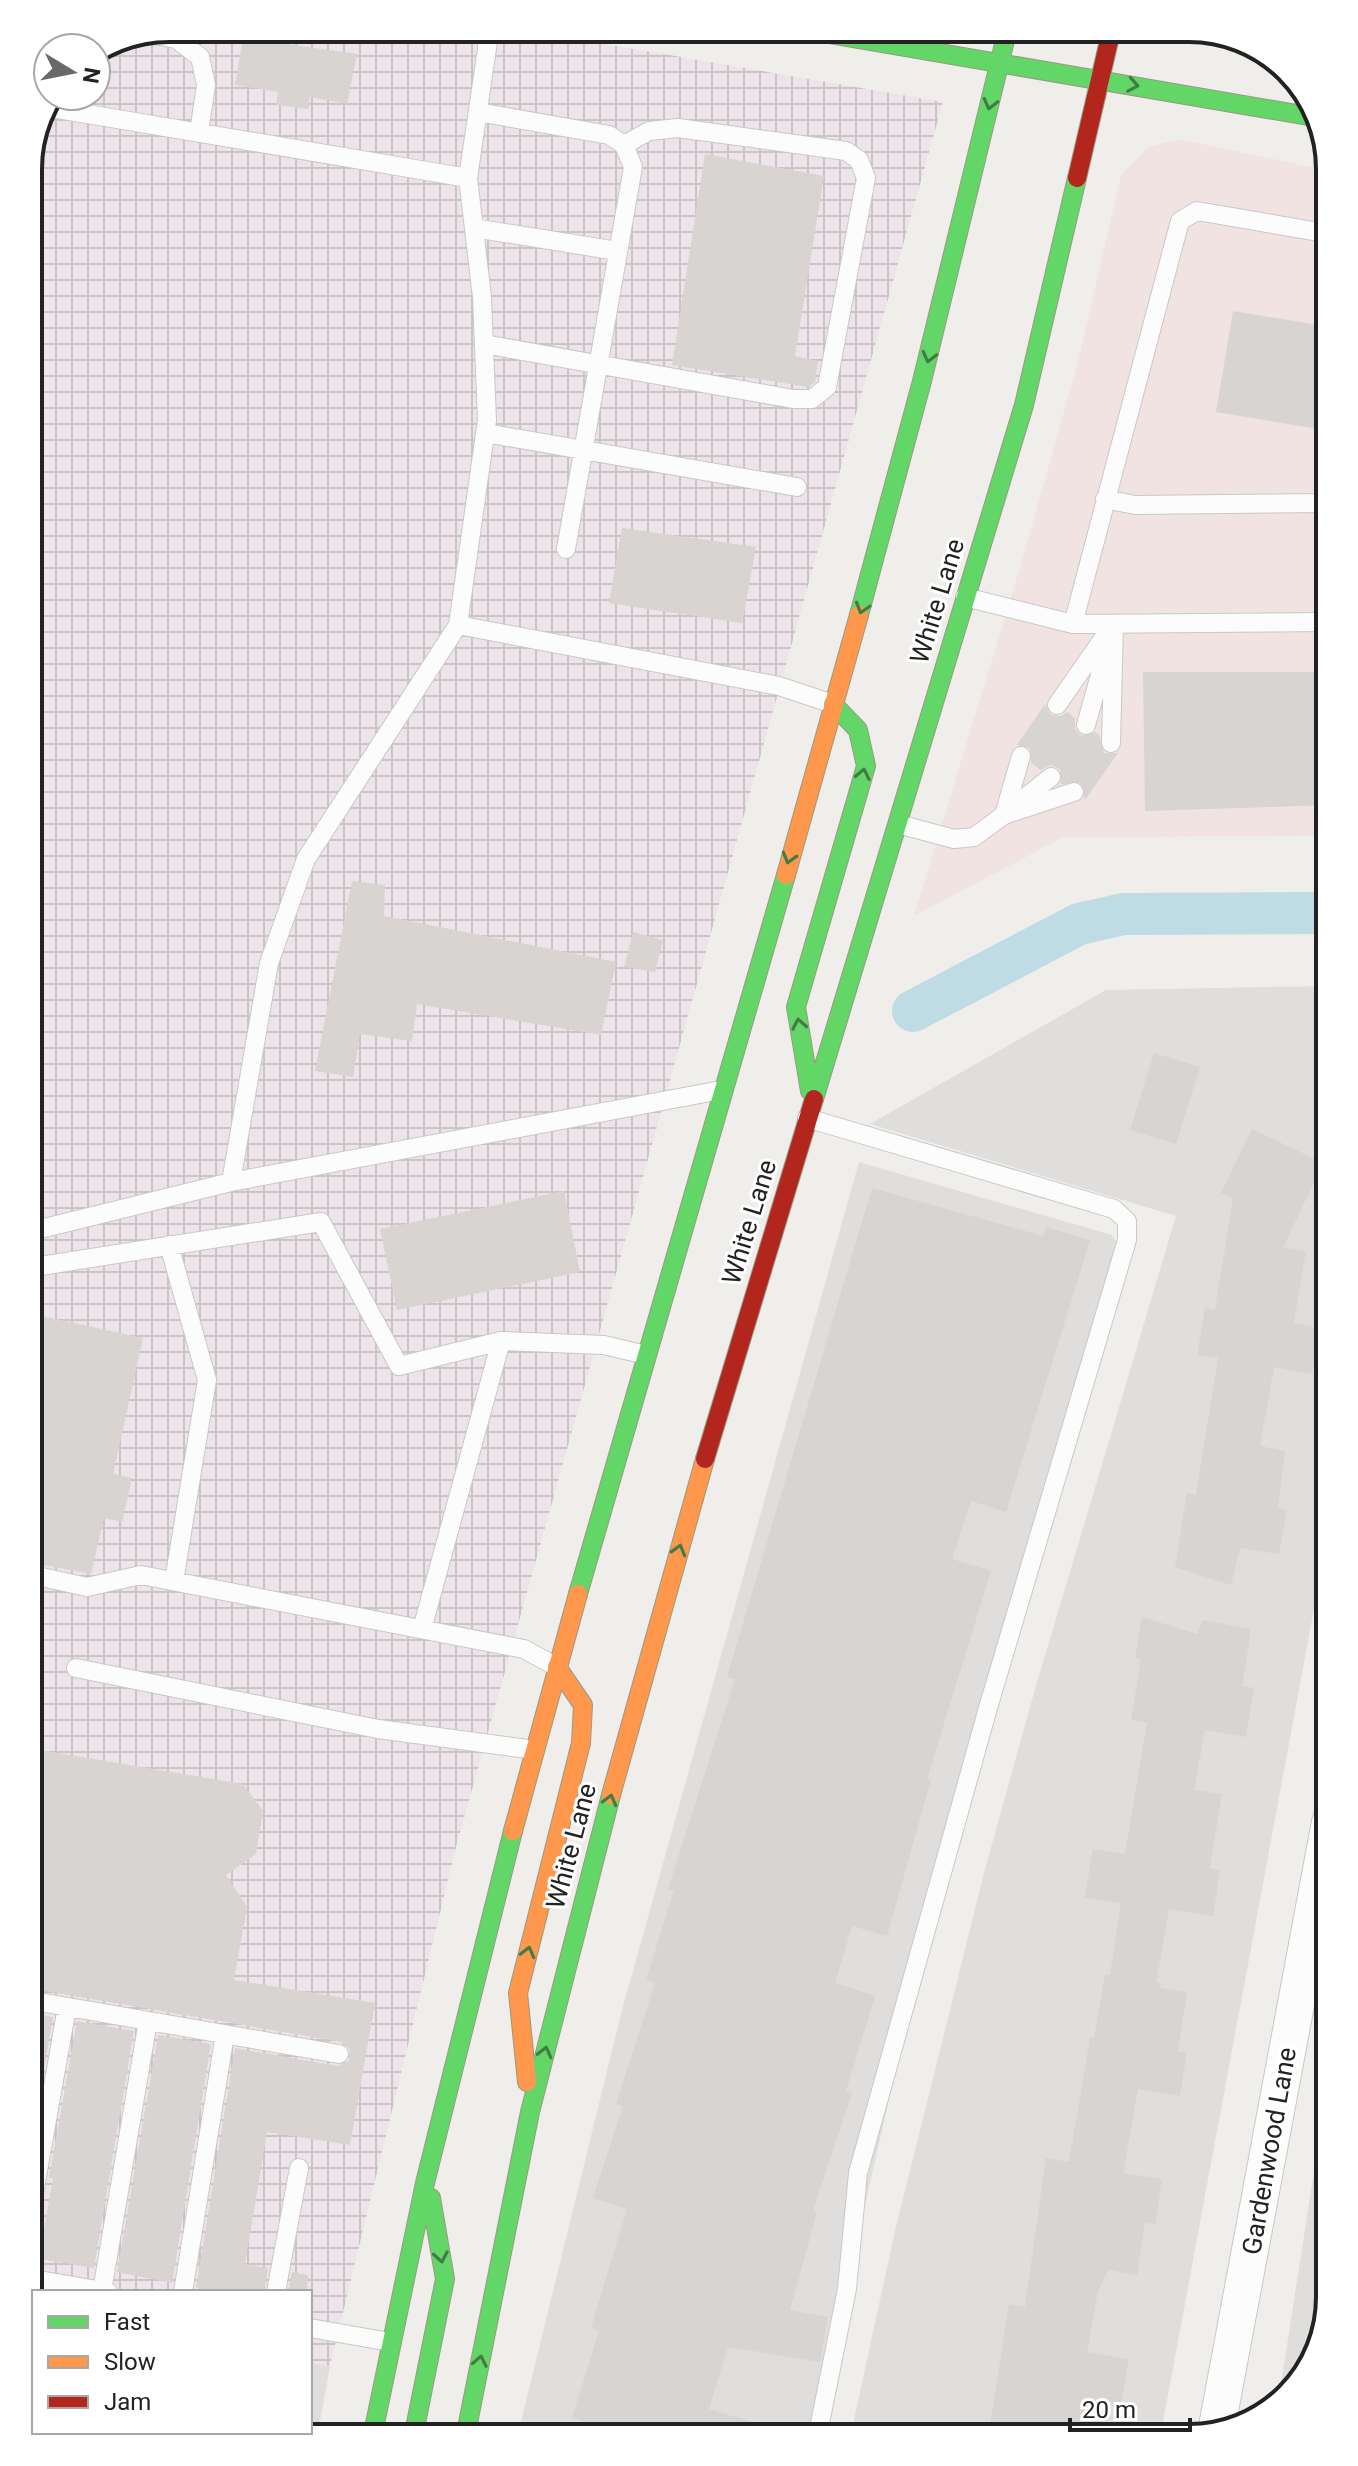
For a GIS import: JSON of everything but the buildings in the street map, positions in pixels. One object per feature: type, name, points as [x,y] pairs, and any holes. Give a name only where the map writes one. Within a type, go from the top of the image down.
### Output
[{"type":"main road","points":[[876,42],[1303,115]]},
{"type":"main road","points":[[375,2424],[390,2342],[458,2049],[535,1750],[919,399],[1005,42]]},
{"type":"main road","name":"White Lane","points":[[468,2424],[530,2112],[637,1696],[809,1110],[1024,405],[1109,42]]},
{"type":"main road","points":[[809,1110],[796,1007],[866,766],[858,730],[833,704]]},
{"type":"main road","points":[[530,2112],[518,1993],[581,1743],[583,1705],[557,1667]]},
{"type":"main road","points":[[416,2424],[445,2279],[428,2180]]},
{"type":"street","name":"Gardenwood Lane","points":[[1218,2420],[1316,1939]]},
{"type":"lane","points":[[180,42],[200,57],[206,85],[199,132]]},
{"type":"lane","points":[[231,1182],[269,963],[306,859],[458,625],[485,433],[484,344],[468,178],[488,42]]},
{"type":"lane","points":[[77,112],[468,178]]},
{"type":"lane","points":[[478,112],[609,135],[624,145],[633,167],[566,549]]},
{"type":"lane","points":[[484,344],[793,399],[812,399],[827,387],[866,178],[859,160],[846,151],[678,128],[649,131],[624,145]]},
{"type":"lane","points":[[1073,624],[1173,235],[1180,221],[1197,211],[1316,232]]},
{"type":"lane","points":[[474,228],[617,251]]},
{"type":"lane","points":[[485,433],[797,487]]},
{"type":"lane","points":[[1105,499],[1135,505],[1316,503]]},
{"type":"lane","points":[[965,597],[1073,624],[1316,622]]},
{"type":"lane","points":[[1057,705],[1114,624]]},
{"type":"lane","points":[[1086,725],[1114,624]]},
{"type":"lane","points":[[1111,743],[1114,624]]},
{"type":"lane","points":[[458,625],[779,686],[833,704]]},
{"type":"lane","points":[[1004,815],[1021,756]]},
{"type":"lane","points":[[897,823],[954,839],[974,837],[1051,777]]},
{"type":"lane","points":[[1004,815],[1074,792]]},
{"type":"lane","points":[[42,1229],[231,1182],[721,1090]]},
{"type":"lane","points":[[809,1110],[1114,1209],[1127,1221],[1127,1240],[988,1708],[858,2173],[847,2289],[820,2424]]},
{"type":"lane","points":[[42,1266],[321,1222],[399,1366],[501,1341],[604,1345],[646,1355]]},
{"type":"lane","points":[[169,1245],[207,1380],[174,1581]]},
{"type":"lane","points":[[422,1629],[501,1341]]},
{"type":"lane","points":[[42,1577],[87,1587],[141,1575],[524,1649],[557,1667]]},
{"type":"lane","points":[[76,1668],[378,1729],[535,1750]]},
{"type":"lane","points":[[42,2003],[339,2054]]},
{"type":"lane","points":[[42,2148],[67,2007]]},
{"type":"lane","points":[[105,2290],[148,2021]]},
{"type":"lane","points":[[183,2290],[225,2034]]},
{"type":"lane","points":[[276,2290],[299,2168]]},
{"type":"lane","points":[[42,2280],[99,2290]]},
{"type":"lane","points":[[312,2328],[390,2342]]},
{"type":"shaded area","points":[[169,42],[594,42],[943,102],[456,1847],[330,2366],[312,2362],[312,2290],[42,2290],[42,161],[56,112],[112,112],[112,56],[145,44]]},
{"type":"shaded area","points":[[1179,139],[1316,168],[1316,836],[1064,837],[914,916],[1022,561],[1079,358],[1121,175],[1148,147]]},
{"type":"shaded area","points":[[1316,986],[1316,1598],[1163,2424],[853,2424],[895,2231],[984,1873],[1033,1696],[1176,1216],[870,1124],[1106,990]]},
{"type":"shaded area","points":[[859,1162],[1112,1235],[1125,1258],[904,2034],[815,2424],[520,2424],[622,2010]]},
{"type":"shaded area","points":[[1316,2158],[1314,2321],[1303,2353],[1281,2384]]},
{"type":"shaded area","points":[[312,2363],[330,2366],[320,2424],[312,2424]]},
{"type":"waterway","points":[[913,1011],[1079,924],[1124,914],[1316,913]]},
{"type":"traffic: fast","points":[[876,42],[1303,115]]},
{"type":"traffic: fast","points":[[859,615],[922,381],[1005,42]]},
{"type":"traffic: fast","points":[[814,1099],[1024,405],[1077,178]]},
{"type":"traffic: fast","points":[[810,1091],[796,1007],[866,766],[858,730],[833,704]]},
{"type":"traffic: fast","points":[[578,1594],[786,875]]},
{"type":"traffic: fast","points":[[468,2424],[530,2112],[611,1795]]},
{"type":"traffic: fast","points":[[375,2424],[425,2183],[513,1831]]},
{"type":"traffic: fast","points":[[416,2424],[445,2279],[431,2198]]},
{"type":"traffic: slow","points":[[786,875],[859,615]]},
{"type":"traffic: slow","points":[[611,1795],[705,1459]]},
{"type":"traffic: slow","points":[[513,1831],[578,1594]]},
{"type":"traffic: slow","points":[[527,2082],[518,1993],[581,1743],[583,1705],[557,1667]]},
{"type":"traffic: jam","points":[[1077,178],[1109,42]]},
{"type":"traffic: jam","points":[[705,1459],[814,1099]]}]
